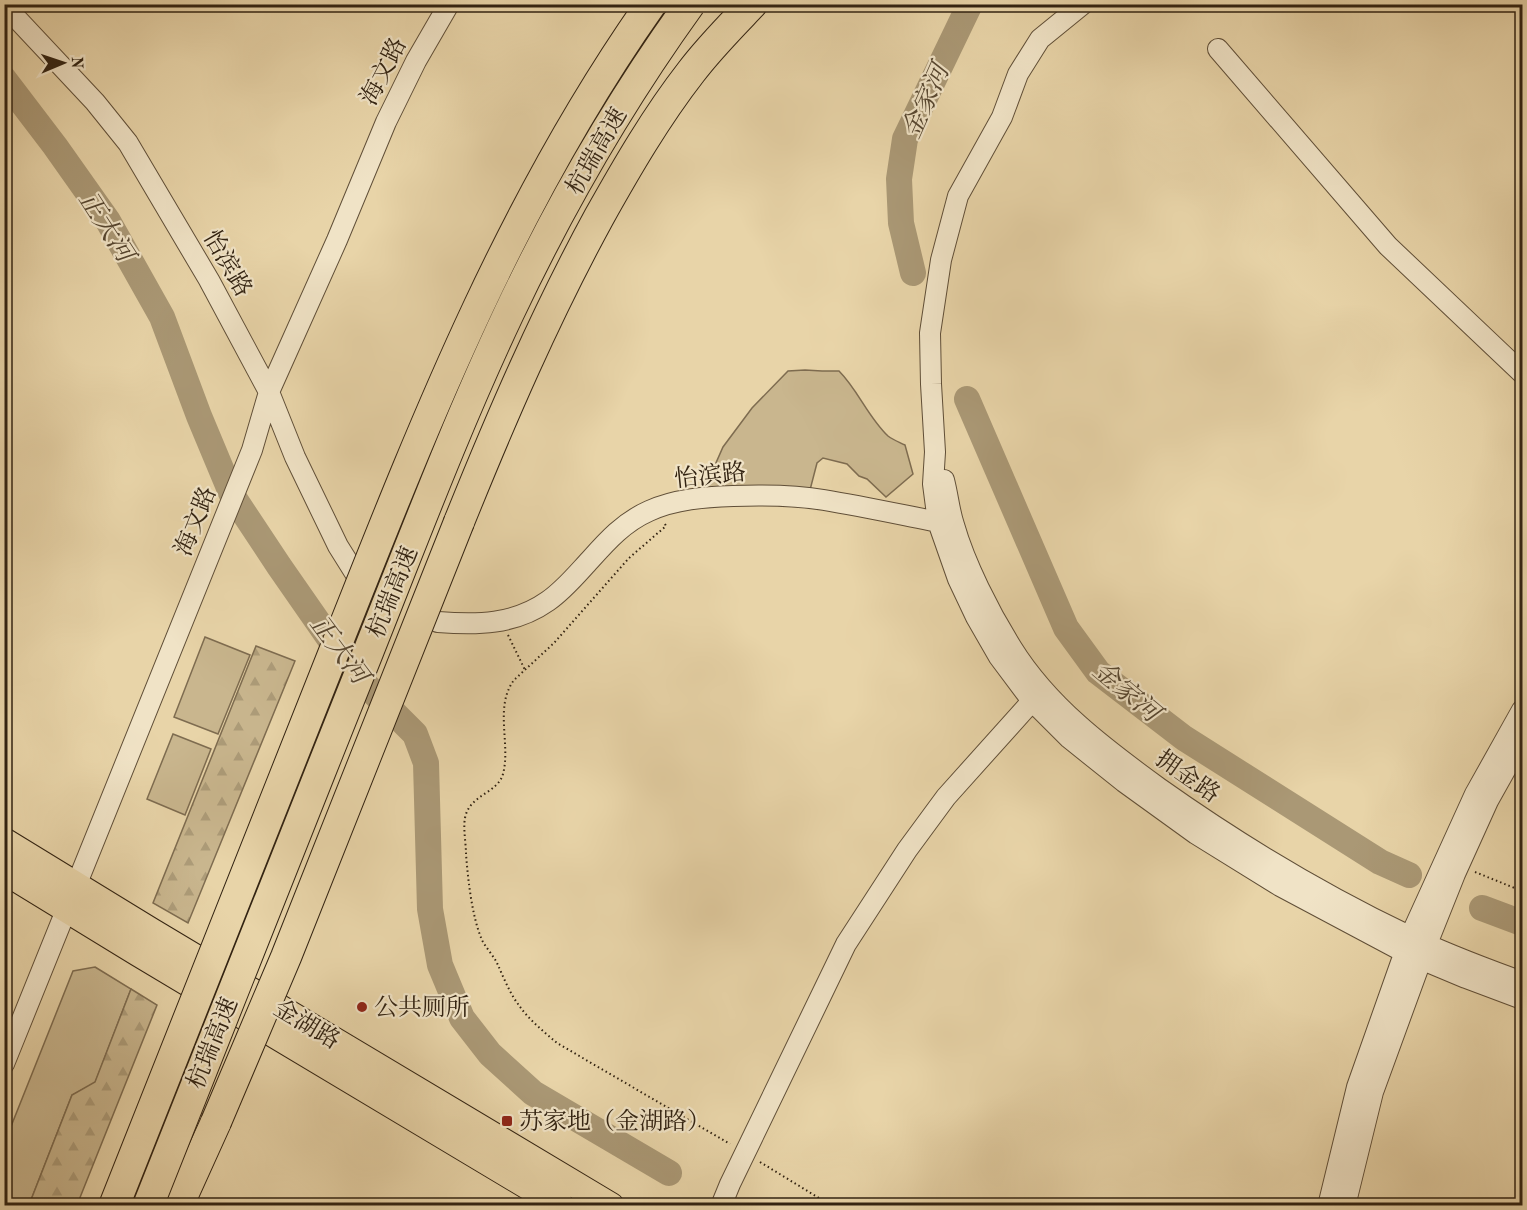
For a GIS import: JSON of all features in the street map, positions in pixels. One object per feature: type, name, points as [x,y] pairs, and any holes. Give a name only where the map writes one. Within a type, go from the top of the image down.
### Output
[{"type":"highway","name":"杭瑞高速","points":[[114,1206],[387,518],[452,363],[501,259],[551,164],[601,80],[651,4]]},
{"type":"highway","name":"杭瑞高速","points":[[148,1206],[413,539],[485,366],[533,264],[578,179],[628,97],[690,4]]},
{"type":"highway","points":[[178,1206],[272,990],[495,433],[542,328],[610,197],[658,117],[710,48],[752,4]]},
{"type":"main road","name":"金湖路","points":[[4,841],[611,1206]]},
{"type":"main road","name":"金湖路","points":[[4,871],[561,1206]]},
{"type":"street","name":"海文路","points":[[4,1064],[252,450],[269,392],[337,240],[386,122],[416,61],[449,4]]},
{"type":"street","name":"拥金路","points":[[1083,4],[1040,39],[1018,74],[1002,117],[958,196],[941,260],[930,333],[933,484],[946,524],[1037,695],[1133,769],[1205,820],[1416,948],[1472,963],[1522,982]]},
{"type":"street","name":"怡滨路","points":[[4,5],[95,102],[128,142],[209,280],[269,392],[295,457],[338,546],[358,578]]},
{"type":"street","points":[[1218,49],[1388,246],[1522,373]]},
{"type":"street","name":"怡滨路","points":[[438,622],[470,625],[502,621],[524,614],[548,601],[572,580],[609,538],[629,522],[649,511],[684,500],[717,496],[768,495],[822,500],[946,524]]},
{"type":"street","points":[[721,1206],[846,944],[907,850],[946,797],[1037,695]]},
{"type":"street","points":[[1328,1206],[1357,1087],[1416,948],[1475,794],[1522,710]]},
{"type":"street","points":[[1345,1206],[1373,1092],[1416,948],[1459,866],[1488,801],[1522,740]]},
{"type":"street","points":[[1416,948],[1466,978],[1522,999]]},
{"type":"path","points":[[661,507],[666,526],[629,558],[554,643],[509,687],[504,713],[505,759],[502,776],[498,784],[473,802],[464,819],[468,879],[479,931],[483,943],[495,959],[517,1004],[537,1026],[557,1042],[832,1206]]},
{"type":"path","points":[[502,621],[525,670]]},
{"type":"path","points":[[1459,866],[1522,891]]},
{"type":"green space","points":[[788,371],[839,371],[881,429],[905,445],[913,474],[886,497],[847,464],[823,458],[817,463],[810,490],[704,490],[723,447],[752,408]]},
{"type":"green space","points":[[205,637],[250,655],[218,734],[174,717]]},
{"type":"green space","points":[[256,646],[295,661],[188,923],[153,903]]},
{"type":"green space","points":[[173,734],[211,749],[185,815],[147,799]]},
{"type":"green space","points":[[95,967],[131,989],[95,1083],[72,1095],[29,1205],[5,1205],[4,1144],[73,971]]},
{"type":"green space","points":[[131,989],[157,1005],[77,1205],[29,1205],[72,1095],[95,1082]]},
{"type":"waterway","name":"金家河","points":[[913,273],[901,223],[899,179],[905,139],[970,4]]},
{"type":"waterway","name":"正大河","points":[[4,79],[108,221],[162,317],[232,495],[352,671],[415,734],[426,763],[430,909],[440,965],[462,1018],[490,1054],[533,1093],[669,1173]]},
{"type":"waterway","name":"金家河","points":[[967,399],[1066,628],[1098,672],[1184,738],[1380,862],[1409,875]]},
{"type":"waterway","name":"金家河","points":[[1482,908],[1522,923]]},
{"type":"place","name":"公共厕所","points":[[362,1007]]},
{"type":"place","name":"苏家地（金湖路）","points":[[507,1121]]}]
